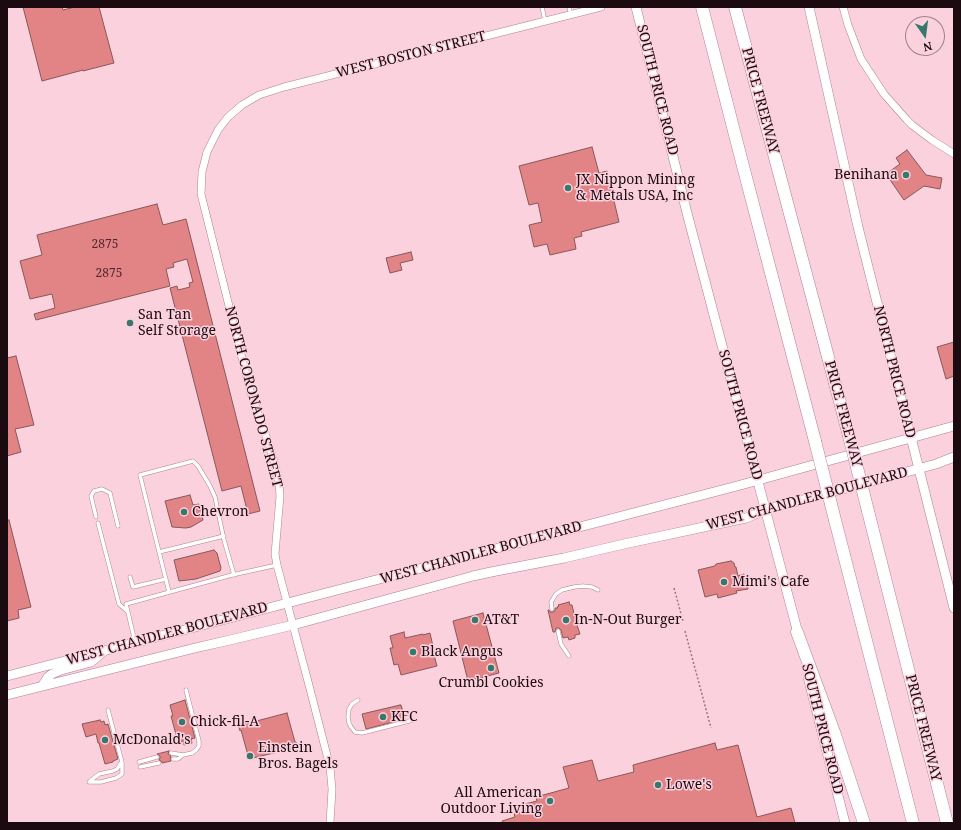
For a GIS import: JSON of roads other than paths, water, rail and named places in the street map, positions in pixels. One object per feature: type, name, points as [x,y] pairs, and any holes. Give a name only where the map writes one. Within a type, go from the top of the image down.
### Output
[{"type":"highway","points":[[702,7],[913,823]]},
{"type":"highway","name":"PRICE FREEWAY","points":[[735,7],[848,432],[947,823]]},
{"type":"highway","points":[[797,632],[834,732],[864,823]]},
{"type":"main road","name":"SOUTH PRICE ROAD","points":[[636,7],[687,213],[797,632],[845,823]]},
{"type":"main road","name":"NORTH PRICE ROAD","points":[[809,7],[858,227],[954,608]]},
{"type":"main road","name":"WEST CHANDLER BOULEVARD","points":[[7,676],[757,481],[954,426]]},
{"type":"main road","name":"WEST CHANDLER BOULEVARD","points":[[7,695],[181,651],[293,625],[473,576],[564,558],[746,518],[765,510],[954,457]]},
{"type":"main road","points":[[43,686],[48,677],[52,674],[91,662],[106,650]]},
{"type":"street","name":"WEST BOSTON STREET","points":[[228,117],[242,105],[259,95],[601,7]]},
{"type":"street","points":[[843,7],[861,59],[884,94],[912,125],[954,154]]},
{"type":"street","name":"NORTH CORONADO STREET","points":[[228,117],[218,130],[207,152],[202,172],[201,194],[251,394],[266,436],[279,484],[280,496],[275,554],[330,767],[332,789],[330,823]]},
{"type":"lane","points":[[542,7],[545,21]]},
{"type":"lane","points":[[569,7],[571,15]]},
{"type":"lane","points":[[169,592],[140,475],[193,461],[198,466],[210,486],[218,508],[234,575]]},
{"type":"lane","points":[[96,517],[91,496],[94,492],[102,489],[110,493],[118,526]]},
{"type":"lane","points":[[98,523],[119,604],[128,613]]},
{"type":"lane","points":[[159,552],[224,536]]},
{"type":"lane","points":[[135,642],[126,604],[277,565]]},
{"type":"lane","points":[[130,576],[133,587],[166,579]]},
{"type":"lane","points":[[552,609],[551,602],[556,594],[562,590],[583,586],[592,587],[598,590]]},
{"type":"lane","points":[[558,632],[561,644],[570,656]]},
{"type":"lane","points":[[171,753],[183,755],[192,753],[199,746],[186,690]]},
{"type":"lane","points":[[358,700],[352,704],[349,709],[348,717],[350,727],[355,732],[362,733],[413,720]]},
{"type":"lane","points":[[108,710],[122,762],[122,774],[116,778],[101,782],[89,782],[99,774],[114,771],[122,762]]},
{"type":"lane","points":[[173,759],[178,759],[183,755]]},
{"type":"lane","points":[[139,762],[157,757]]},
{"type":"lane","points":[[140,767],[159,763]]},
{"type":"place","name":"Benihana","points":[[906,175]]},
{"type":"place","name":"JX Nippon Mining & Metals USA, Inc","points":[[568,188]]},
{"type":"place","name":"San Tan Self Storage","points":[[130,323]]},
{"type":"place","name":"Chevron","points":[[184,512]]},
{"type":"place","name":"Mimi's Cafe","points":[[724,582]]},
{"type":"place","name":"AT&T","points":[[475,620]]},
{"type":"place","name":"In-N-Out Burger","points":[[566,620]]},
{"type":"place","name":"Black Angus","points":[[413,652]]},
{"type":"place","name":"Crumbl Cookies","points":[[491,668]]},
{"type":"place","name":"KFC","points":[[383,717]]},
{"type":"place","name":"Chick-fil-A","points":[[182,722]]},
{"type":"place","name":"McDonald's","points":[[105,740]]},
{"type":"place","name":"Einstein Bros. Bagels","points":[[250,756]]},
{"type":"place","name":"Lowe's","points":[[658,785]]},
{"type":"place","name":"All American Outdoor Living","points":[[550,801]]}]
